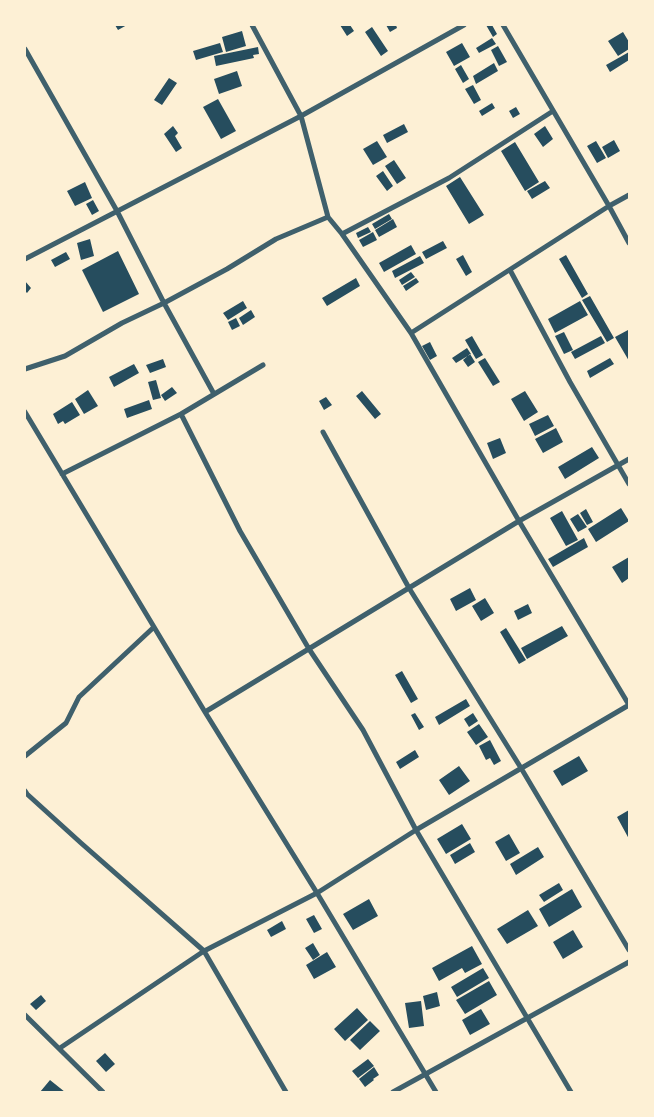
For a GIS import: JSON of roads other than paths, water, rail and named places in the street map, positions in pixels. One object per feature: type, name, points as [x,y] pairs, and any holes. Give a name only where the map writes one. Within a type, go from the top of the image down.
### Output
[{"type":"street","points":[[60,1048],[204,951],[317,893],[416,830],[629,705],[519,521],[412,333],[328,217],[301,116],[252,25]]},
{"type":"street","points":[[25,259],[301,116],[464,25]]},
{"type":"street","points":[[503,25],[629,243]]},
{"type":"street","points":[[25,49],[117,211],[164,303],[214,394]]},
{"type":"street","points":[[342,234],[449,178],[553,111]]},
{"type":"street","points":[[412,333],[629,195]]},
{"type":"street","points":[[25,369],[65,356],[122,323],[227,269],[276,239],[328,217]]},
{"type":"street","points":[[510,270],[570,382],[629,484]]},
{"type":"street","points":[[62,474],[181,414],[264,366]]},
{"type":"street","points":[[25,412],[436,1092]]},
{"type":"street","points":[[181,414],[240,531],[309,649],[363,730],[416,830],[571,1092]]},
{"type":"street","points":[[323,432],[409,588],[521,768],[629,950]]},
{"type":"street","points":[[205,712],[519,521],[629,459]]},
{"type":"street","points":[[25,756],[66,723],[79,697],[154,627]]},
{"type":"street","points":[[25,791],[204,951],[286,1092]]},
{"type":"street","points":[[393,1092],[629,962]]},
{"type":"street","points":[[25,1015],[103,1092]]}]
